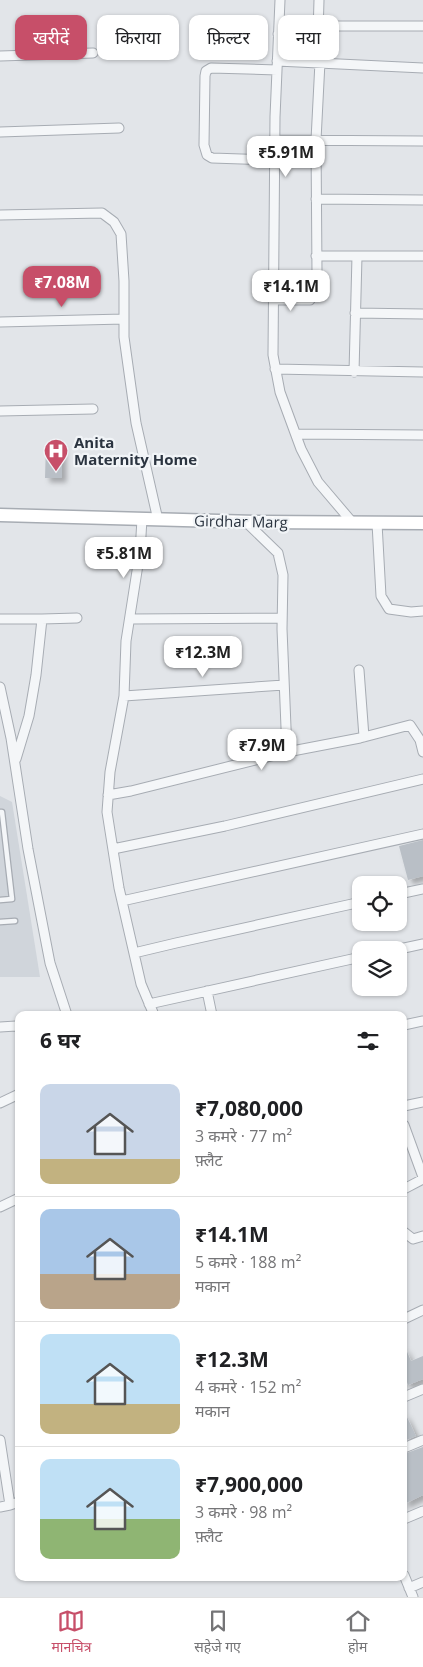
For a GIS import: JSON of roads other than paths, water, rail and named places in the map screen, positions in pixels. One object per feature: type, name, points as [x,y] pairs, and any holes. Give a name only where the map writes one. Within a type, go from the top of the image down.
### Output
[{"type":"street","points":[[279,15],[280,0]]},
{"type":"street","points":[[318,15],[319,0]]},
{"type":"street","points":[[339,29],[423,26]]},
{"type":"street","points":[[278,34],[272,355],[280,392],[301,449],[318,482],[352,522]]},
{"type":"street","points":[[0,56],[93,53]]},
{"type":"street","points":[[317,273],[316,140],[320,62]]},
{"type":"street","points":[[275,160],[212,158],[207,154],[204,145],[206,71],[211,68],[277,66],[320,62],[423,68]]},
{"type":"street","points":[[0,132],[120,128]]},
{"type":"street","points":[[275,140],[423,141]]},
{"type":"street","points":[[316,199],[423,200]]},
{"type":"street","points":[[0,215],[102,213],[114,222],[121,234],[124,281],[124,338],[136,423],[158,520]]},
{"type":"street","points":[[316,256],[423,256]]},
{"type":"street","points":[[354,372],[357,256]]},
{"type":"street","points":[[273,300],[310,300]]},
{"type":"street","points":[[355,313],[423,314]]},
{"type":"street","points":[[0,322],[124,319]]},
{"type":"street","points":[[276,369],[423,372]]},
{"type":"street","points":[[0,411],[93,409]]},
{"type":"street","points":[[296,434],[423,435]]},
{"type":"street","name":"Girdhar Marg","points":[[0,515],[251,522],[423,523]]},
{"type":"street","points":[[142,519],[140,552],[126,641],[124,696],[110,772],[108,812],[122,902],[142,984],[152,1011]]},
{"type":"street","points":[[251,522],[278,553],[283,575],[282,618],[287,752]]},
{"type":"street","points":[[377,523],[381,596],[389,609],[411,612],[423,611]]},
{"type":"street","points":[[0,620],[76,618]]},
{"type":"street","points":[[130,619],[282,618]]},
{"type":"street","points":[[15,762],[29,716],[42,619]]},
{"type":"street","points":[[360,670],[364,737]]},
{"type":"street","points":[[124,696],[284,685]]},
{"type":"street","points":[[0,687],[11,738],[28,849],[48,954],[66,1011]]},
{"type":"street","points":[[108,796],[287,752],[364,737],[410,725],[420,740],[423,752]]},
{"type":"street","points":[[113,849],[225,826],[423,779]]},
{"type":"street","points":[[122,902],[423,834]]},
{"type":"street","points":[[407,892],[423,889]]},
{"type":"street","points":[[134,953],[352,904]]},
{"type":"street","points":[[407,947],[423,944]]},
{"type":"street","points":[[149,1004],[352,959]]},
{"type":"street","points":[[207,991],[211,1011]]},
{"type":"street","points":[[407,1024],[423,1021]]},
{"type":"street","points":[[0,1027],[15,1026]]},
{"type":"street","points":[[0,1103],[15,1096]]},
{"type":"street","points":[[407,1105],[423,1102]]},
{"type":"street","points":[[407,1133],[423,1178],[407,1187]]},
{"type":"street","points":[[0,1207],[15,1200]]},
{"type":"street","points":[[407,1234],[413,1239],[423,1236]]},
{"type":"street","points":[[407,1318],[423,1310]]},
{"type":"street","points":[[407,1396],[423,1389]]},
{"type":"street","points":[[0,1440],[14,1504],[0,1507]]},
{"type":"street","points":[[407,1447],[423,1440]]},
{"type":"street","points":[[407,1518],[423,1511]]},
{"type":"street","points":[[406,1581],[411,1593],[423,1582]]},
{"type":"lane","points":[[0,812],[2,812],[12,899],[0,900]]},
{"type":"lane","points":[[0,922],[15,921]]},
{"type":"place","name":"Anita Maternity Home","points":[[56,472]]}]
